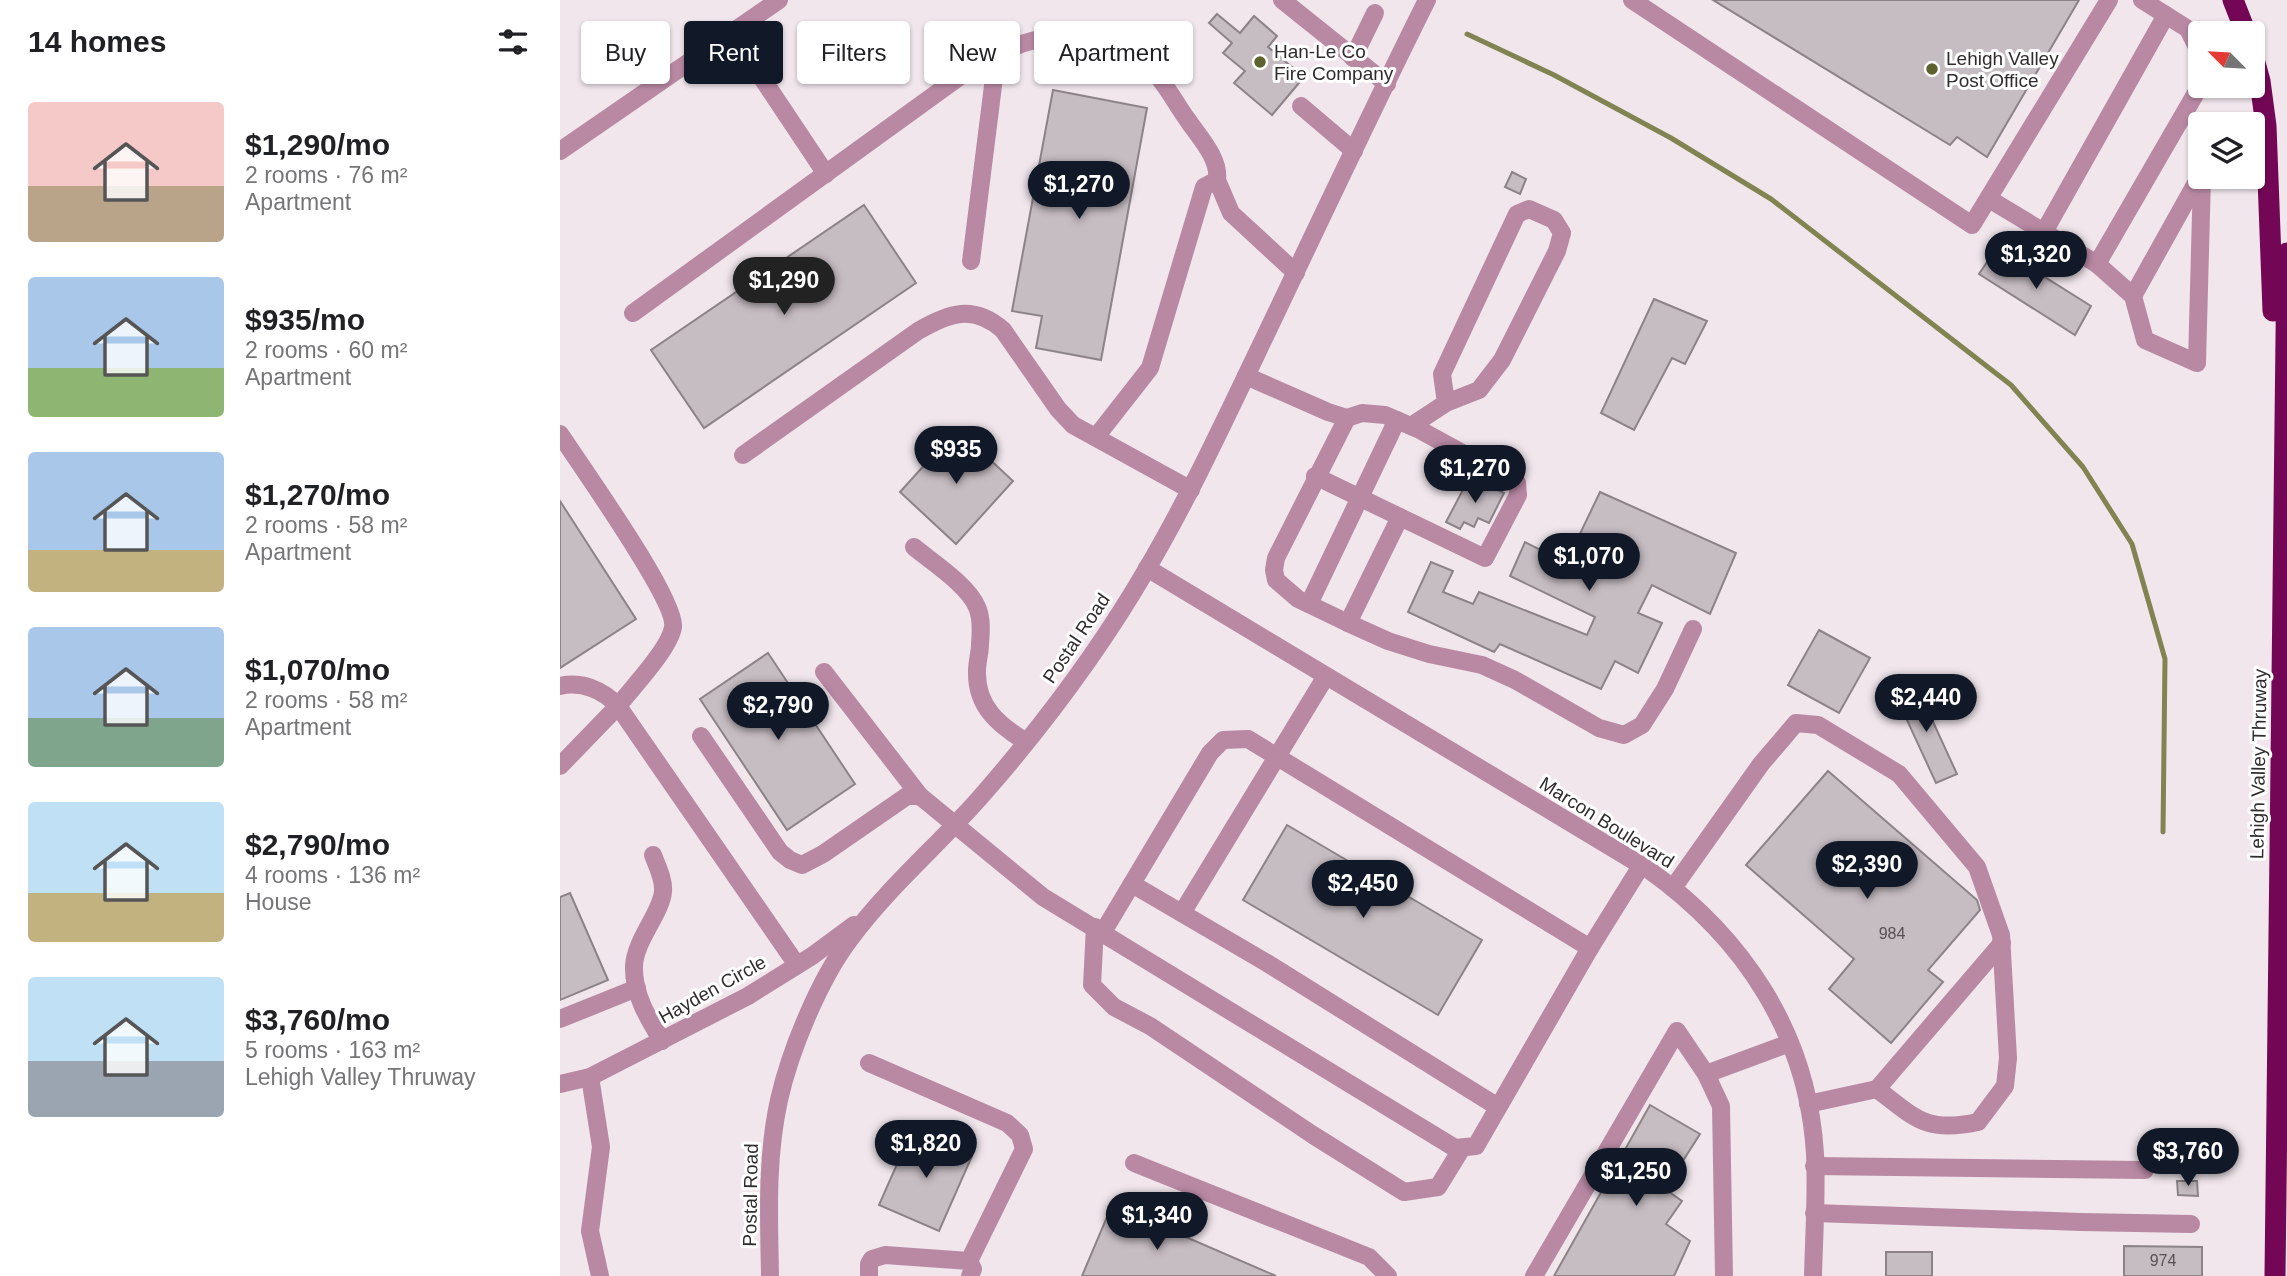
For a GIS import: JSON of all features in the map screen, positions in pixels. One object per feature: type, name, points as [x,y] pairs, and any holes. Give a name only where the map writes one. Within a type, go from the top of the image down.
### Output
[{"type":"highway","points":[[2233,0],[2241,21]]},
{"type":"highway","points":[[2262,98],[2266,126],[2283,572]]},
{"type":"highway","name":"Lehigh Valley Thruway","points":[[2275,1276],[2287,253]]},
{"type":"street","points":[[749,21],[779,0]]},
{"type":"street","points":[[1282,0],[1387,84]]},
{"type":"street","name":"Postal Road","points":[[770,1276],[768,1178],[780,1097],[792,1058],[833,966],[849,940],[1026,742],[1086,663],[1147,568],[1191,490],[1427,0]]},
{"type":"street","points":[[1632,0],[1972,225],[2109,0]]},
{"type":"street","points":[[2142,0],[2188,29]]},
{"type":"street","points":[[1353,58],[1375,13]]},
{"type":"street","points":[[2044,232],[2166,15]]},
{"type":"street","points":[[1020,44],[1065,35],[1090,38],[1135,56],[1154,71],[1212,155],[1218,174],[1217,180],[1231,213],[1296,273]]},
{"type":"street","points":[[560,151],[684,66]]},
{"type":"street","points":[[766,84],[826,174]]},
{"type":"street","points":[[634,313],[950,84]]},
{"type":"street","points":[[971,261],[993,84]]},
{"type":"street","points":[[2097,264],[2193,98]]},
{"type":"street","points":[[1301,106],[1354,151]]},
{"type":"street","points":[[1096,438],[1150,368],[1204,187],[1217,180]]},
{"type":"street","points":[[2133,296],[2194,189]]},
{"type":"street","points":[[1989,199],[2097,264],[2133,296],[2145,340],[2197,363],[2201,189]]},
{"type":"street","points":[[1309,604],[1360,498],[1404,423],[1479,390],[1502,360],[1557,251],[1562,233],[1554,220],[1529,209],[1517,214],[1442,374],[1446,403]]},
{"type":"street","points":[[743,455],[918,331],[957,314],[978,314],[992,320],[1003,330],[1058,409],[1073,425],[1191,490]]},
{"type":"street","points":[[1246,376],[1347,418],[1362,413],[1385,415],[1404,423],[1517,484],[1518,495],[1485,558],[1315,476]]},
{"type":"street","points":[[1347,418],[1315,476],[1276,558],[1276,580],[1298,599],[1388,641],[1429,654],[1482,665],[1515,680],[1599,728],[1624,735],[1642,725],[1648,716],[1665,689],[1693,629]]},
{"type":"street","points":[[560,434],[661,589],[674,625],[668,642],[618,706],[560,766]]},
{"type":"street","points":[[1348,623],[1400,517]]},
{"type":"street","points":[[914,547],[967,592],[977,607],[981,626],[977,673],[981,696],[988,713],[1002,727],[1026,742]]},
{"type":"street","name":"Marcon Boulevard","points":[[1147,568],[1641,866],[1673,888],[1708,918],[1733,945],[1769,998],[1790,1043],[1802,1079],[1808,1104],[1814,1166],[1814,1276]]},
{"type":"street","points":[[824,673],[920,796],[1043,897],[1455,1148],[1476,1146],[1590,948],[1641,866]]},
{"type":"street","points":[[1182,914],[1326,676]]},
{"type":"street","points":[[560,686],[566,684],[594,688],[607,694],[618,706],[797,965]]},
{"type":"street","points":[[1673,888],[1761,764],[1796,723],[1818,725],[1899,774],[1977,867],[2001,935],[2008,1058],[2005,1086],[1979,1122],[1955,1127],[1920,1122],[1877,1089]]},
{"type":"street","points":[[701,736],[780,852],[802,865],[823,854],[907,796],[920,796]]},
{"type":"street","points":[[1462,1147],[1438,1187],[1404,1192],[1313,1136],[1150,1026],[1114,1007],[1092,985],[1099,930],[1132,884],[1210,753],[1223,740],[1248,739],[1590,948]]},
{"type":"street","points":[[653,855],[663,882],[663,894],[644,932],[634,965],[642,1009],[662,1041]]},
{"type":"street","points":[[1132,884],[1268,963],[1498,1107]]},
{"type":"street","name":"Hayden Circle","points":[[560,1084],[590,1077],[748,996],[874,911]]},
{"type":"street","points":[[1808,1104],[1877,1089],[2002,943]]},
{"type":"street","points":[[560,1019],[637,988]]},
{"type":"street","points":[[1534,1276],[1678,1031],[1706,1074],[1721,1106],[1724,1276]]},
{"type":"street","points":[[1706,1074],[1790,1043]]},
{"type":"street","points":[[869,1063],[1007,1123],[1020,1135],[1024,1149],[970,1268],[885,1255],[872,1259],[869,1276]]},
{"type":"street","points":[[590,1077],[601,1147],[590,1231],[600,1276]]},
{"type":"street","points":[[1134,1163],[1369,1257],[1388,1276]]},
{"type":"street","points":[[1814,1166],[2145,1170]]},
{"type":"street","points":[[1814,1213],[2191,1224]]},
{"type":"building","name":"Lehigh Valley Post Office","points":[[1713,0],[2079,0],[1987,157],[1957,137],[1950,145]]},
{"type":"building","name":"Han-Le Co Fire Company","points":[[1217,14],[1240,33],[1254,16],[1277,36],[1268,47],[1304,77],[1272,115],[1234,83],[1245,71],[1223,53],[1232,43],[1209,23]]},
{"type":"building","points":[[1053,90],[1147,108],[1101,360],[1036,348],[1042,316],[1012,311]]},
{"type":"building","points":[[1512,172],[1526,179],[1520,194],[1505,187]]},
{"type":"building","points":[[864,205],[916,283],[704,428],[651,350]]},
{"type":"building","points":[[1997,247],[2091,306],[2075,335],[1979,274]]},
{"type":"building","points":[[1654,299],[1707,321],[1685,364],[1672,358],[1634,430],[1601,413]]},
{"type":"building","points":[[957,429],[1013,481],[956,544],[900,492]]},
{"type":"building","points":[[1467,482],[1479,488],[1481,482],[1504,493],[1489,523],[1478,518],[1474,527],[1464,522],[1460,529],[1446,522]]},
{"type":"building","points":[[1600,492],[1736,553],[1710,614],[1652,585],[1638,613],[1662,623],[1638,673],[1615,661],[1601,689],[1500,644],[1494,652],[1408,612],[1431,562],[1453,571],[1443,592],[1473,604],[1479,592],[1587,635],[1595,617],[1510,576],[1525,542],[1566,563]]},
{"type":"building","points":[[560,501],[636,619],[560,668]]},
{"type":"building","points":[[1819,630],[1870,658],[1839,713],[1788,685]]},
{"type":"building","points":[[768,653],[855,784],[787,830],[700,699]]},
{"type":"building","points":[[1916,685],[1957,774],[1936,783],[1895,694]]},
{"type":"building","points":[[1828,771],[1977,900],[1980,910],[1928,970],[1943,982],[1891,1043],[1829,989],[1854,959],[1746,865]]},
{"type":"building","points":[[1287,825],[1482,940],[1438,1015],[1243,900]]},
{"type":"building","points":[[570,893],[608,980],[560,1000],[560,897]]},
{"type":"building","points":[[1650,1105],[1700,1134],[1665,1189],[1682,1201],[1666,1224],[1690,1241],[1674,1276],[1554,1276]]},
{"type":"building","points":[[912,1130],[972,1156],[939,1231],[879,1205]]},
{"type":"building","points":[[2177,1181],[2197,1181],[2198,1196],[2178,1195]]},
{"type":"building","points":[[1112,1205],[1276,1276],[1082,1276]]},
{"type":"building","points":[[2124,1246],[2202,1247],[2202,1276],[2124,1276]]},
{"type":"building","points":[[1886,1252],[1932,1252],[1932,1276],[1886,1276]]},
{"type":"waterway","points":[[1467,34],[1554,75],[1671,138],[1771,199],[2011,385],[2083,467],[2132,544],[2165,659],[2163,832]]},
{"type":"place","name":"Han-Le Co Fire Company","points":[[1260,62]]},
{"type":"place","name":"Lehigh Valley Post Office","points":[[1932,69]]}]
